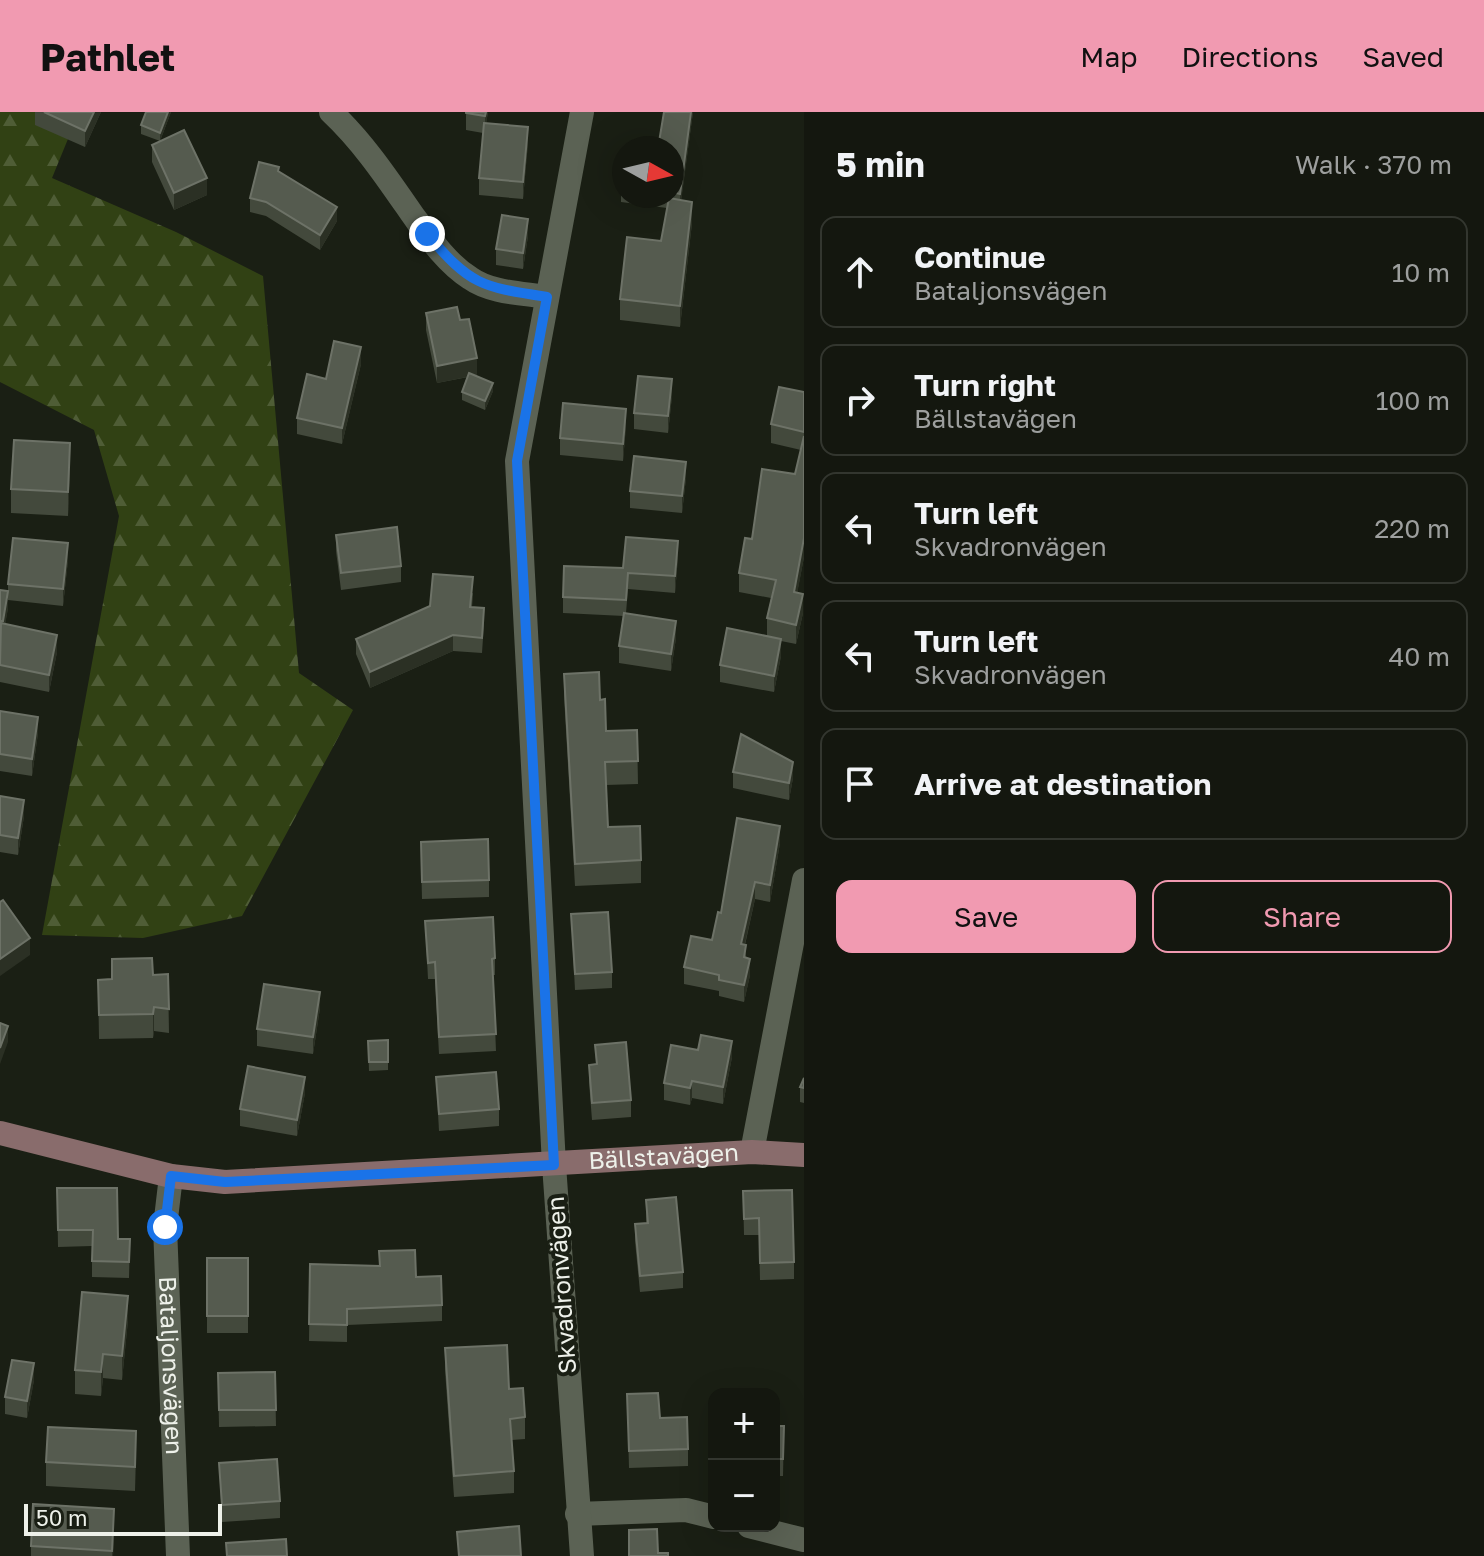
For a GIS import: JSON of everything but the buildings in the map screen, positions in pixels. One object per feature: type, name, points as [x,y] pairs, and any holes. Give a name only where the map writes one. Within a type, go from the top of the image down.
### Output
[{"type":"street","points":[[331,112],[359,139],[446,257],[470,279],[494,289],[547,297]]},
{"type":"street","name":"Skvadronvägen","points":[[582,112],[517,461],[554,1165],[582,1556]]},
{"type":"street","points":[[752,1152],[804,880]]},
{"type":"street","name":"Bällstavägen","points":[[0,1133],[171,1176],[225,1182],[752,1152],[804,1155]]},
{"type":"street","name":"Bataljonsvägen","points":[[171,1176],[165,1227],[178,1556]]},
{"type":"street","points":[[577,1514],[686,1510],[708,1516]]},
{"type":"street","points":[[773,1532],[804,1540]]},
{"type":"green space","points":[[0,112],[79,112],[52,178],[176,232],[263,276],[299,673],[353,710],[242,916],[143,938],[42,935],[119,516],[94,430],[0,382]]},
{"type":"route","points":[[165,1227],[171,1176],[225,1182],[554,1165],[517,461],[547,297],[494,289],[470,279],[427,234]]}]
